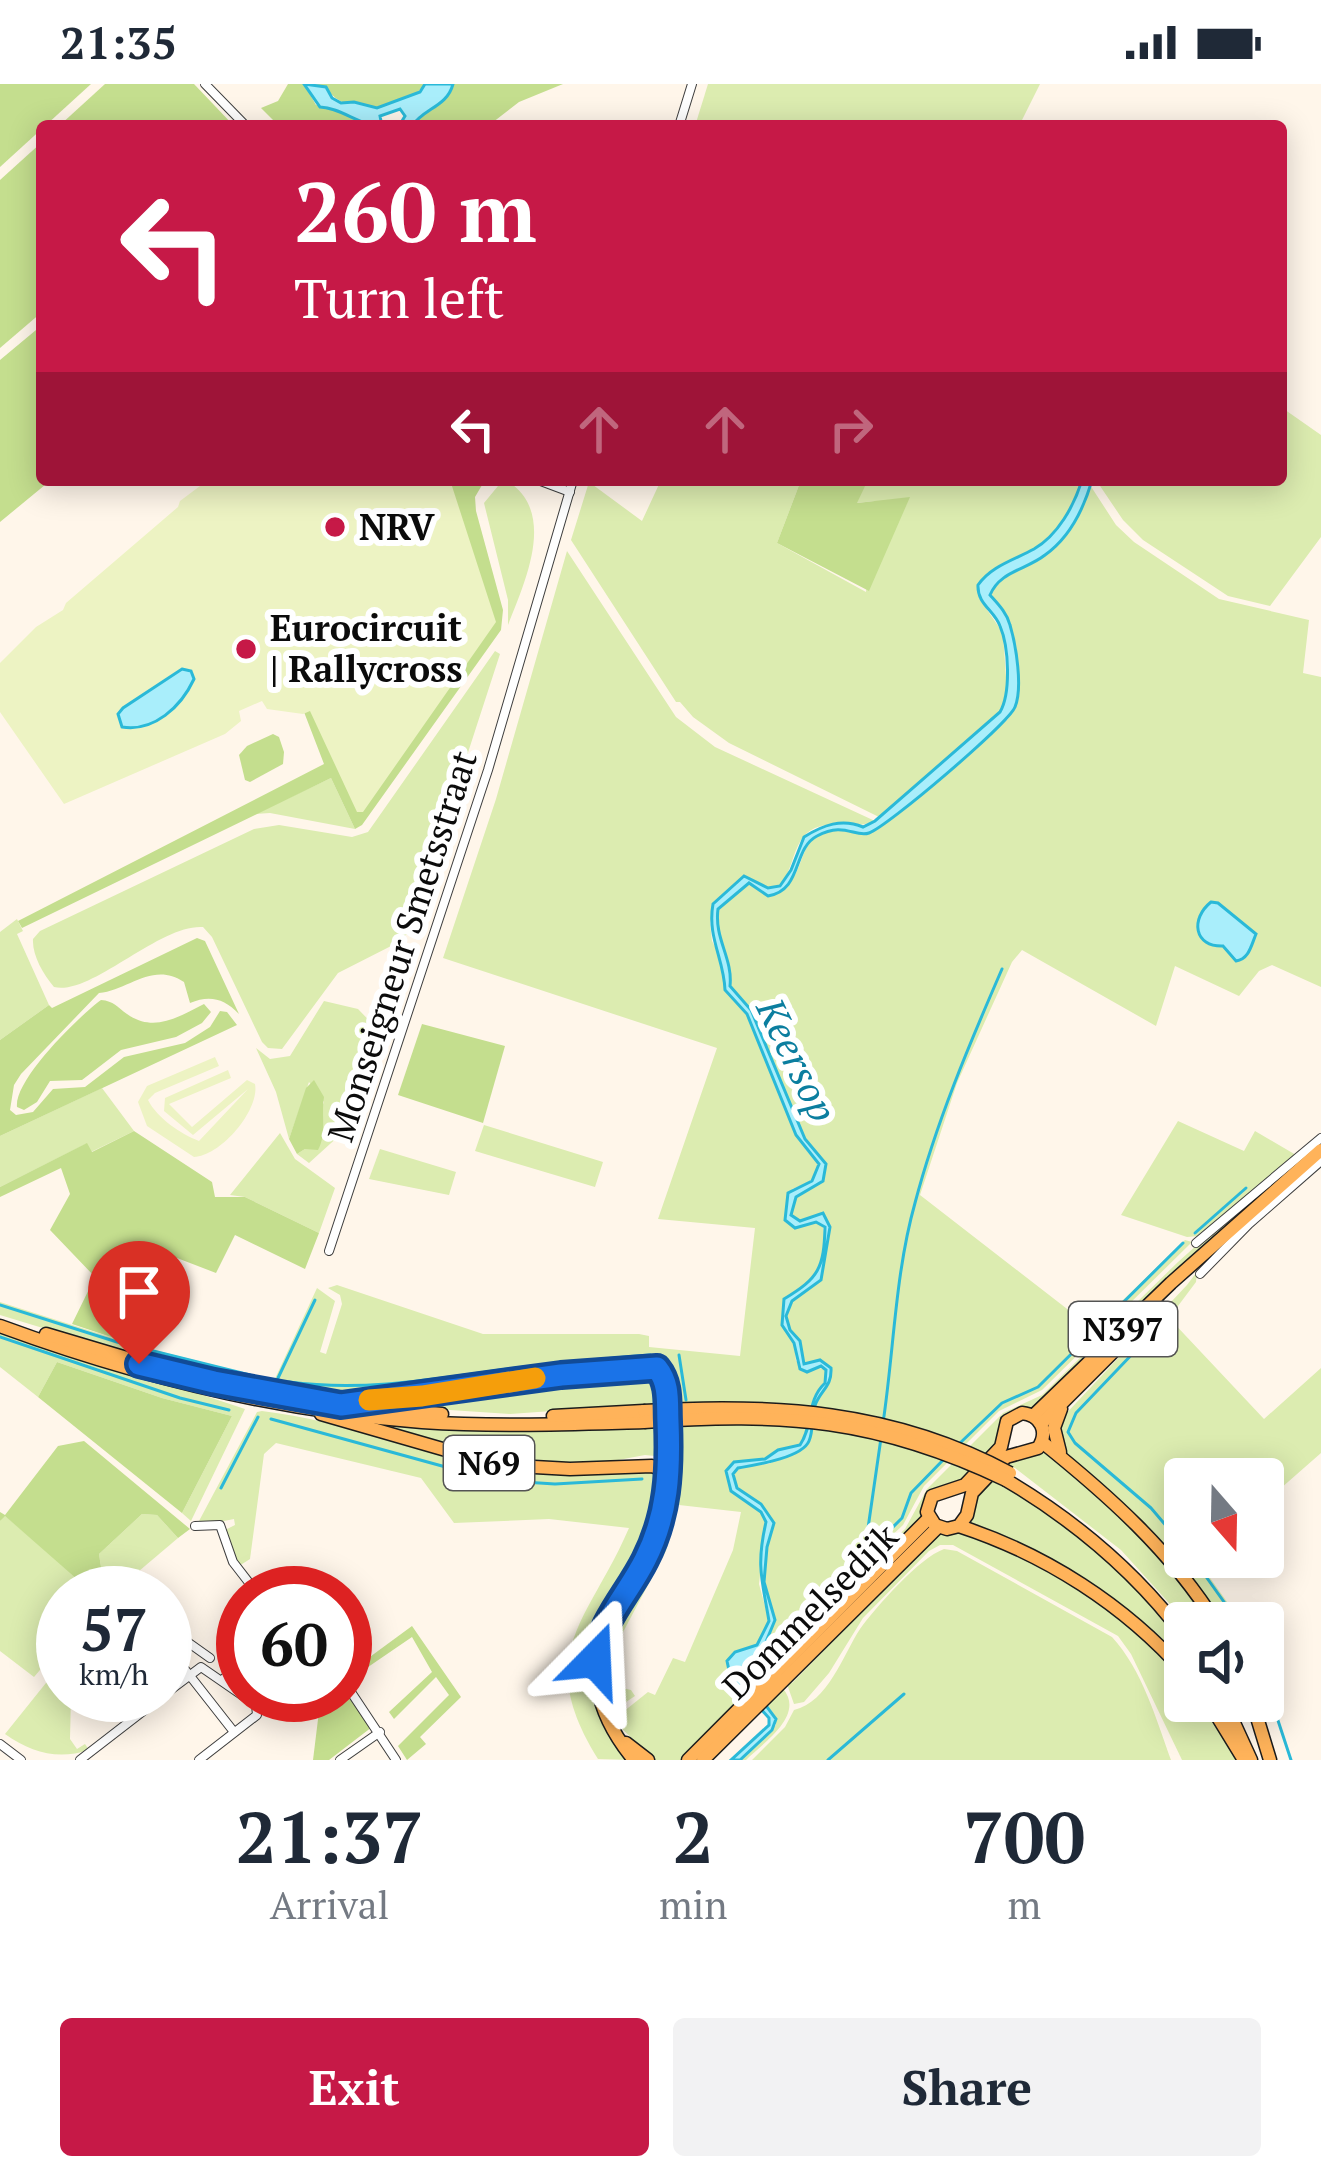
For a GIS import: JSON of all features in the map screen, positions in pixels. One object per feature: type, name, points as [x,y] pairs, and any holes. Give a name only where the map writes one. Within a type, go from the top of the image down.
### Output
[{"type":"main road","name":"N397","points":[[1037,1420],[1321,1150]]},
{"type":"main road","name":"N397","points":[[1037,1420],[1064,1402],[1195,1271]]},
{"type":"main road","name":"N69","points":[[0,1322],[309,1408],[464,1424],[644,1417]]},
{"type":"main road","name":"N69","points":[[341,1405],[561,1375],[657,1368],[667,1390],[671,1459],[665,1508],[653,1544],[613,1610],[597,1651],[598,1699],[634,1760]]},
{"type":"main road","name":"N69","points":[[259,1396],[465,1416],[751,1416],[843,1424],[938,1450],[1008,1476],[1108,1541],[1166,1602]]},
{"type":"main road","points":[[1064,1402],[1054,1429],[1064,1459]]},
{"type":"main road","name":"N69","points":[[309,1408],[328,1418],[499,1465],[652,1466],[660,1469],[667,1485]]},
{"type":"main road","name":"N397","points":[[933,1522],[927,1506],[935,1493],[960,1488],[998,1452],[1005,1424],[1012,1416],[1022,1413],[1037,1420]]},
{"type":"main road","points":[[1037,1420],[1042,1442],[1157,1545],[1200,1602]]},
{"type":"main road","points":[[959,1526],[975,1489],[1009,1455],[1033,1451],[1042,1442]]},
{"type":"main road","name":"N69","points":[[1008,1476],[1103,1547],[1164,1610]]},
{"type":"main road","points":[[933,1522],[947,1529],[959,1526],[1095,1593],[1164,1652]]},
{"type":"main road","name":"Dommelsedijk","points":[[722,1738],[933,1522]]},
{"type":"main road","points":[[1224,1722],[1252,1760]]},
{"type":"main road","points":[[1237,1722],[1252,1760]]},
{"type":"main road","points":[[1258,1722],[1270,1760]]},
{"type":"main road","name":"N397","points":[[688,1760],[722,1738]]},
{"type":"main road","name":"N397","points":[[707,1760],[722,1738]]},
{"type":"main road","points":[[620,1739],[648,1760]]},
{"type":"street","points":[[206,84],[239,120]]},
{"type":"street","points":[[681,120],[692,84]]},
{"type":"street","points":[[554,486],[570,492]]},
{"type":"street","name":"Monseigneur Smetsstraat","points":[[329,1251],[405,1029],[572,486]]},
{"type":"street","points":[[1196,1243],[1321,1138]]},
{"type":"street","points":[[1195,1271],[1321,1161]]},
{"type":"street","points":[[195,1526],[220,1525],[235,1566]]},
{"type":"street","points":[[192,1645],[210,1658]]},
{"type":"street","points":[[192,1679],[234,1732]]},
{"type":"street","points":[[372,1721],[396,1760]]},
{"type":"street","points":[[80,1760],[129,1722]]},
{"type":"street","points":[[199,1760],[245,1722]]},
{"type":"street","points":[[340,1760],[380,1732]]},
{"type":"street","points":[[0,1744],[20,1760]]},
{"type":"green space","points":[[0,84],[91,84],[52,120],[36,120],[36,134],[0,167]]},
{"type":"green space","points":[[105,84],[194,84],[228,120],[66,120]]},
{"type":"green space","points":[[288,84],[304,84],[316,105],[357,120],[273,120],[261,108],[278,101]]},
{"type":"green space","points":[[314,84],[425,84],[403,101],[374,108],[346,104],[326,87]]},
{"type":"green space","points":[[453,84],[563,84],[519,102],[496,120],[418,120]]},
{"type":"green space","points":[[708,84],[1040,84],[1022,120],[697,120]]},
{"type":"green space","points":[[36,147],[36,317],[0,348],[0,180]]},
{"type":"green space","points":[[36,330],[36,486],[44,486],[0,522],[0,360]]},
{"type":"green space","points":[[1287,411],[1321,435],[1321,537],[1270,606],[1228,596],[1143,540],[1100,486],[1287,486]]},
{"type":"green space","name":"Eurocircuit | Rallycross","points":[[200,486],[452,486],[496,622],[363,812],[357,812],[310,711],[267,709],[262,701],[239,711],[241,721],[225,734],[64,804],[0,712],[0,663]]},
{"type":"green space","points":[[444,486],[481,486],[475,497],[476,511],[503,610],[501,630],[362,825],[355,829],[331,778],[22,928],[18,921],[324,764],[304,712]]},
{"type":"green space","points":[[498,486],[514,486],[532,515],[528,571],[508,625],[508,600],[484,503]]},
{"type":"green space","points":[[588,486],[594,486],[642,521],[658,486],[799,486],[777,543],[866,592],[875,501],[856,503],[865,486],[1080,486],[1055,531],[1034,549],[1005,563],[979,598],[1003,633],[1007,692],[1000,712],[879,817],[729,743],[676,702],[571,540]]},
{"type":"green space","points":[[799,486],[865,486],[857,503],[910,497],[869,591],[777,543]]},
{"type":"green space","points":[[1091,486],[1116,525],[1134,542],[1219,599],[1309,620],[1303,673],[1321,677],[1321,987],[1272,965],[1259,971],[1239,996],[1175,966],[1156,1026],[1022,950],[1012,962],[957,1083],[920,1195],[1093,1329],[1185,1240],[1192,1242],[1042,1390],[999,1411],[924,1486],[903,1525],[766,1654],[764,1664],[788,1697],[787,1715],[768,1740],[740,1760],[776,1725],[774,1714],[741,1672],[760,1658],[775,1620],[764,1582],[774,1523],[761,1504],[737,1488],[733,1474],[743,1466],[769,1464],[810,1439],[816,1401],[829,1384],[831,1368],[820,1360],[804,1364],[786,1316],[792,1301],[821,1280],[830,1227],[820,1213],[804,1221],[791,1215],[796,1196],[823,1181],[826,1164],[805,1139],[751,1010],[730,986],[718,927],[719,905],[749,883],[768,896],[784,889],[811,841],[822,832],[873,831],[1008,719],[1018,696],[1012,634],[1004,612],[990,595],[1006,576],[1059,543]]},
{"type":"green space","points":[[567,551],[676,717],[715,747],[875,821],[827,825],[808,832],[780,886],[768,888],[745,876],[716,900],[710,923],[712,941],[724,964],[724,986],[747,1014],[806,1150],[819,1164],[812,1181],[792,1189],[785,1220],[822,1223],[823,1255],[809,1282],[790,1294],[782,1325],[794,1343],[796,1361],[826,1370],[800,1445],[765,1459],[734,1462],[726,1471],[731,1491],[761,1512],[766,1522],[759,1584],[769,1621],[757,1645],[735,1652],[727,1662],[730,1675],[749,1695],[685,1760],[654,1760],[613,1720],[648,1692],[655,1695],[673,1658],[685,1662],[733,1550],[741,1512],[679,1505],[666,1551],[613,1651],[612,1676],[618,1687],[635,1696],[626,1702],[609,1702],[600,1670],[604,1641],[658,1544],[672,1389],[664,1368],[654,1364],[608,1368],[360,1396],[296,1392],[273,1383],[317,1288],[335,1301],[320,1352],[326,1354],[342,1304],[340,1295],[328,1288],[337,1285],[483,1334],[639,1334],[649,1336],[649,1347],[740,1356],[755,1228],[658,1219],[717,1048],[443,958],[496,799]]},
{"type":"green space","points":[[495,651],[500,654],[410,931],[397,943],[338,973],[282,1049],[268,1048],[262,1042],[203,927],[166,936],[87,981],[69,987],[54,987],[50,982],[34,951],[33,939],[40,931],[254,829],[279,825],[352,837],[368,832]]},
{"type":"green space","points":[[273,734],[284,752],[283,764],[250,782],[245,780],[239,755]]},
{"type":"green space","points":[[331,778],[355,829],[255,814]]},
{"type":"green space","points":[[17,919],[23,931],[17,934],[49,1005],[0,1040],[0,932]]},
{"type":"green space","points":[[197,938],[205,941],[239,1014],[216,1000],[190,1003],[184,982],[162,974],[99,993],[21,1074],[10,1110],[16,1115],[33,1112],[53,1089],[85,1087],[124,1057],[185,1043],[210,1027],[220,1011],[227,1012],[237,1025],[0,1136],[0,1040],[49,1005],[52,1008]]},
{"type":"green space","points":[[101,1000],[137,1020],[156,1023],[204,1004],[211,1012],[202,1023],[176,1037],[121,1050],[82,1080],[50,1081],[37,1102],[24,1110],[17,1107],[36,1066]]},
{"type":"green space","points":[[324,1001],[358,1009],[386,1038],[353,1134],[341,1134],[309,1163],[297,1154],[305,1149],[324,1102],[309,1082],[289,1139],[276,1092],[256,1048],[270,1059],[290,1056]]},
{"type":"green space","points":[[422,1024],[505,1046],[483,1123],[398,1095]]},
{"type":"green space","points":[[215,1057],[219,1066],[148,1100],[170,1125],[199,1141],[248,1089],[193,1135],[164,1111],[165,1098],[228,1070],[231,1078],[169,1104],[192,1127],[247,1080],[255,1084],[251,1106],[236,1130],[216,1149],[194,1157],[147,1126],[138,1102],[147,1086]]},
{"type":"green space","points":[[314,1080],[324,1097],[322,1138],[318,1150],[297,1154],[289,1139],[306,1088]]},
{"type":"green space","points":[[102,1088],[134,1131],[91,1152],[86,1144],[0,1187],[0,1136]]},
{"type":"green space","points":[[1178,1121],[1244,1151],[1255,1131],[1296,1155],[1199,1236],[1187,1237],[1121,1215]]},
{"type":"green space","points":[[484,1125],[603,1162],[595,1187],[475,1151]]},
{"type":"green space","points":[[134,1131],[212,1182],[215,1197],[245,1197],[319,1233],[305,1269],[235,1235],[216,1273],[177,1258],[135,1345],[72,1324],[95,1277],[50,1230],[70,1194],[61,1168],[0,1197],[0,1187],[87,1143],[92,1152]]},
{"type":"green space","points":[[280,1133],[295,1159],[335,1188],[319,1233],[245,1197],[230,1195]]},
{"type":"green space","points":[[1321,1142],[1032,1410],[1017,1410],[983,1463],[955,1485],[931,1491],[923,1517],[775,1666],[792,1683],[939,1533],[963,1531],[1052,1571],[1106,1603],[1164,1657],[1164,1722],[1218,1722],[1241,1760],[1182,1760],[1118,1636],[953,1545],[929,1551],[863,1618],[829,1673],[804,1702],[794,1704],[788,1687],[768,1663],[771,1655],[905,1529],[927,1489],[1003,1413],[1042,1395],[1245,1202]]},
{"type":"green space","points":[[380,1149],[456,1172],[449,1195],[369,1179]]},
{"type":"green space","points":[[1321,1156],[1197,1272],[1196,1282],[1169,1318],[1264,1419],[1321,1368],[1321,1453],[1284,1486],[1284,1458],[1164,1458],[1164,1549],[1137,1517],[1068,1456],[1060,1445],[1060,1420],[1208,1257]]},
{"type":"green space","points":[[0,1302],[135,1345],[252,1375],[249,1381],[230,1379],[115,1350],[0,1315]]},
{"type":"green space","points":[[0,1328],[245,1409],[191,1521],[182,1513],[232,1416],[57,1362],[38,1397],[0,1367]]},
{"type":"green space","points":[[57,1362],[232,1416],[182,1513],[38,1397]]},
{"type":"green space","points":[[601,1373],[656,1375],[662,1393],[665,1457],[645,1455],[597,1464],[502,1461],[326,1413],[651,1429],[650,1404],[510,1414],[360,1404]]},
{"type":"green space","points":[[257,1412],[324,1422],[523,1473],[646,1469],[657,1475],[660,1496],[655,1524],[595,1643],[590,1667],[593,1694],[606,1724],[631,1760],[598,1759],[569,1691],[568,1664],[584,1614],[629,1528],[549,1519],[454,1523],[421,1478],[276,1443],[264,1454],[250,1559],[239,1566],[225,1530],[235,1525],[234,1519],[204,1525],[199,1521]]},
{"type":"green space","points":[[84,1441],[190,1529],[178,1538],[157,1515],[142,1514],[99,1554],[101,1566],[62,1566],[5,1516],[0,1521],[0,1512],[5,1515],[58,1446]]},
{"type":"green space","points":[[1044,1449],[1160,1551],[1164,1578],[1180,1578],[1198,1602],[1168,1602],[1121,1550],[1010,1467],[1001,1485],[1027,1496],[1077,1530],[1164,1619],[1164,1649],[1125,1611],[969,1521],[991,1475],[1007,1461]]},
{"type":"green space","points":[[142,1514],[157,1515],[178,1538],[145,1566],[101,1566],[99,1554]]},
{"type":"green space","points":[[4,1515],[64,1566],[36,1566],[34,1677],[0,1651],[0,1521]]},
{"type":"green space","points":[[944,1549],[957,1551],[1112,1637],[1140,1680],[1171,1760],[752,1760],[785,1727],[794,1710],[825,1688],[860,1629],[887,1596]]},
{"type":"green space","points":[[1188,1578],[1210,1578],[1227,1602],[1204,1602]]},
{"type":"green space","points":[[412,1626],[461,1697],[420,1737],[426,1744],[407,1760],[398,1746],[449,1695],[436,1677],[394,1719],[389,1712],[432,1672],[412,1637],[372,1664],[372,1655]]},
{"type":"green space","points":[[36,1695],[36,1722],[70,1722],[70,1739],[77,1749],[85,1744],[89,1750],[56,1754],[35,1750],[5,1734]]},
{"type":"green space","points":[[318,1722],[368,1722],[372,1727],[329,1760],[313,1760]]},
{"type":"water","points":[[304,84],[326,87],[341,103],[377,108],[420,92],[425,84],[453,84],[446,98],[418,120],[403,120],[400,109],[380,116],[381,120],[359,120],[320,107]]},
{"type":"water","points":[[1080,486],[1090,486],[1080,512],[1054,548],[1000,581],[990,595],[1009,621],[1016,655],[1017,699],[1007,717],[880,827],[864,834],[835,830],[817,836],[779,892],[768,896],[749,883],[718,909],[730,986],[751,1010],[805,1139],[826,1164],[823,1181],[796,1197],[791,1215],[800,1221],[823,1213],[830,1227],[821,1280],[792,1301],[786,1316],[800,1341],[804,1364],[820,1360],[831,1368],[814,1407],[809,1441],[788,1456],[738,1468],[733,1474],[737,1488],[761,1504],[774,1523],[764,1582],[775,1620],[758,1661],[741,1672],[776,1719],[772,1730],[740,1760],[731,1760],[769,1725],[769,1718],[730,1675],[727,1661],[735,1652],[757,1645],[769,1621],[761,1562],[766,1522],[761,1512],[731,1491],[726,1471],[734,1462],[765,1459],[800,1445],[804,1437],[826,1370],[821,1366],[807,1372],[800,1369],[794,1343],[782,1325],[784,1299],[817,1270],[825,1227],[816,1222],[795,1228],[785,1220],[788,1193],[812,1181],[819,1164],[796,1135],[747,1014],[725,990],[712,927],[713,904],[744,876],[768,888],[780,886],[804,837],[833,824],[863,827],[875,821],[1000,712],[1008,670],[1005,646],[978,585],[996,568],[1050,536],[1070,510]]},
{"type":"water","points":[[182,669],[191,671],[194,679],[174,708],[145,726],[122,727],[118,714],[123,708]]},
{"type":"water","points":[[1211,902],[1256,934],[1244,958],[1236,961],[1223,946],[1201,937],[1200,916]]},
{"type":"waterway","points":[[883,1423],[899,1285],[915,1203],[943,1114],[1002,969]]},
{"type":"waterway","points":[[1195,1233],[1246,1188]]},
{"type":"waterway","points":[[960,1443],[1002,1403],[1038,1387],[1183,1243]]},
{"type":"waterway","points":[[278,1378],[315,1300]]},
{"type":"waterway","points":[[0,1305],[117,1342],[250,1375]]},
{"type":"waterway","points":[[1159,1326],[1076,1413],[1068,1432],[1164,1523]]},
{"type":"waterway","points":[[0,1337],[229,1410]]},
{"type":"waterway","points":[[289,1382],[391,1384],[650,1355]]},
{"type":"waterway","points":[[679,1355],[686,1400]]},
{"type":"waterway","points":[[221,1488],[258,1417]]},
{"type":"waterway","points":[[271,1419],[493,1480],[555,1484],[642,1479]]},
{"type":"waterway","points":[[881,1438],[864,1556],[902,1518],[911,1493],[945,1458]]},
{"type":"waterway","points":[[1207,1578],[1224,1602]]},
{"type":"waterway","points":[[828,1760],[904,1694]]},
{"type":"waterway","points":[[1278,1722],[1291,1760]]},
{"type":"slow traffic","points":[[369,1400],[535,1378]]},
{"type":"place","name":"NRV","points":[[335,527]]},
{"type":"place","name":"Eurocircuit | Rallycross","points":[[246,649]]},
{"type":"route","points":[[139,1364],[341,1405],[601,1370],[657,1368],[667,1390],[671,1459],[665,1508],[644,1562],[600,1637],[595,1660]]},
{"type":"water label","name":"Keersop","points":[[797,1060]]}]
